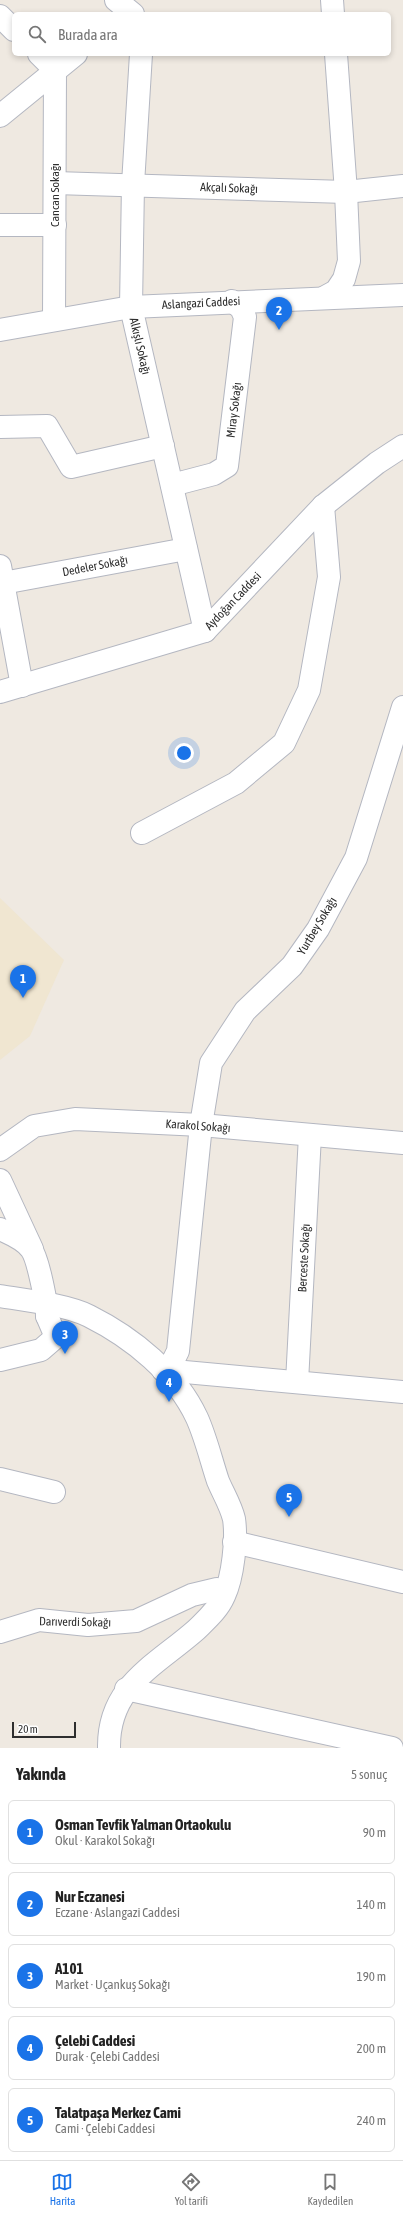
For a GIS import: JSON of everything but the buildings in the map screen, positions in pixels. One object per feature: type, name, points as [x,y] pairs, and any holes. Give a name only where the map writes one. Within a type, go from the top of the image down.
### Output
[{"type":"street","points":[[332,0],[333,12]]},
{"type":"street","points":[[0,16],[12,28]]},
{"type":"street","points":[[41,56],[55,70]]},
{"type":"street","points":[[0,116],[73,56]]},
{"type":"street","name":"Alkışlı Sokağı","points":[[141,56],[133,184],[131,307],[205,631]]},
{"type":"street","points":[[325,297],[336,291],[344,279],[349,261],[346,192],[336,56]]},
{"type":"street","name":"Cancan Sokağı","points":[[54,320],[55,70]]},
{"type":"street","name":"Akçalı Sokağı","points":[[55,183],[133,184],[346,192],[403,186]]},
{"type":"street","points":[[0,225],[55,224]]},
{"type":"street","name":"Aslangazi Caddesi","points":[[0,330],[131,307],[232,301],[403,295]]},
{"type":"street","name":"Miray Sokağı","points":[[172,485],[214,474],[227,466],[245,317],[241,308],[232,301]]},
{"type":"street","points":[[0,427],[47,426],[71,467],[163,446]]},
{"type":"street","name":"Aydoğan Caddesi","points":[[0,692],[205,631],[323,506],[376,463],[403,446]]},
{"type":"street","points":[[142,833],[236,783],[284,743],[309,690],[329,577],[323,506]]},
{"type":"street","name":"Dedeler Sokağı","points":[[2,575],[186,549]]},
{"type":"street","points":[[2,575],[22,686]]},
{"type":"street","name":"Yurtbey Sokağı","points":[[159,1374],[172,1363],[178,1351],[200,1125],[211,1063],[245,1011],[292,966],[318,929],[356,858],[403,707]]},
{"type":"street","name":"Karakol Sokağı","points":[[0,1150],[34,1126],[76,1119],[200,1125],[403,1143]]},
{"type":"street","name":"Berceste Sokağı","points":[[297,1382],[310,1135]]},
{"type":"street","points":[[0,1180],[32,1249],[47,1310],[56,1337],[41,1350],[0,1360]]},
{"type":"street","points":[[0,1229],[16,1236],[32,1249]]},
{"type":"street","points":[[0,1296],[47,1310],[123,1350],[147,1369],[178,1385],[197,1418],[222,1490],[234,1518],[229,1541],[232,1567],[210,1617],[121,1689],[104,1715],[101,1748]]},
{"type":"street","points":[[0,1312],[47,1310]]},
{"type":"street","points":[[159,1374],[297,1382],[403,1392]]},
{"type":"street","points":[[0,1479],[54,1492]]},
{"type":"street","points":[[229,1541],[403,1582]]},
{"type":"street","name":"Darıverdi Sokağı","points":[[0,1632],[39,1620],[88,1625],[136,1621],[192,1595],[221,1591]]},
{"type":"street","points":[[109,1748],[108,1731],[121,1689]]},
{"type":"street","points":[[121,1689],[392,1748]]},
{"type":"shaded area","points":[[0,898],[64,960],[30,1036],[0,1060]]},
{"type":"place","name":"Nur Eczanesi","points":[[279,330]]},
{"type":"place","name":"Osman Tevfik Yalman Ortaokulu","points":[[23,998]]},
{"type":"place","name":"A101","points":[[65,1354]]},
{"type":"place","name":"Çelebi Caddesi","points":[[169,1402]]},
{"type":"place","name":"Talatpaşa Merkez Cami","points":[[289,1517]]}]
